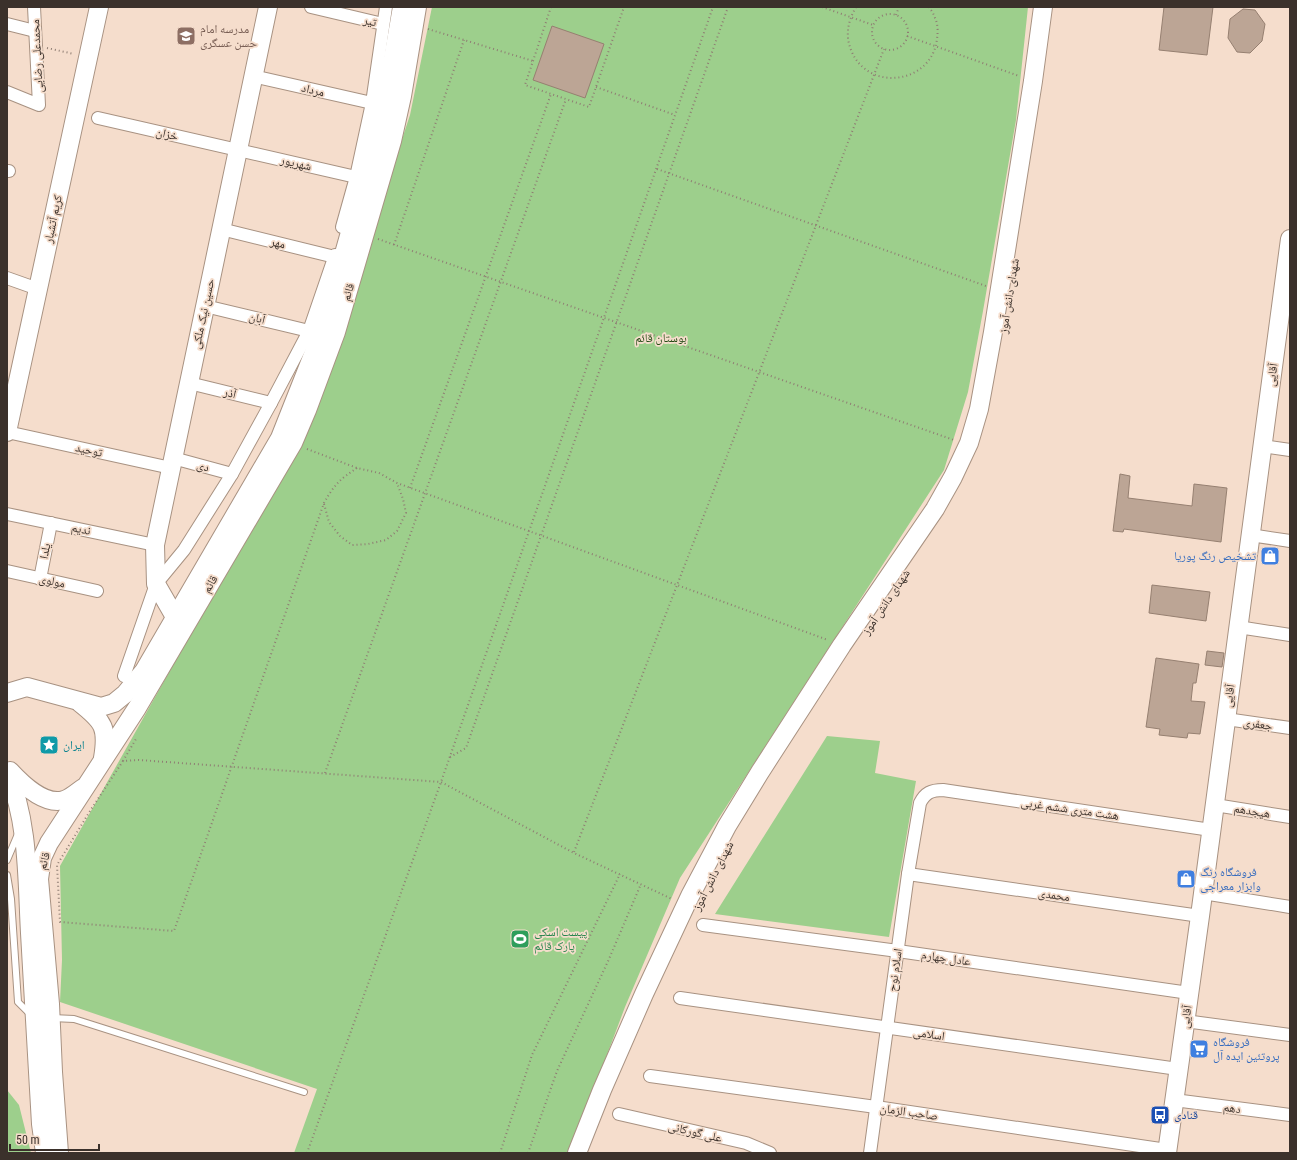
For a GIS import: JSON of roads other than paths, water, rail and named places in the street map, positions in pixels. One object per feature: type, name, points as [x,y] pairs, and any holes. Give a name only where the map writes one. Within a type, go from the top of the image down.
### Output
[{"type":"main road","name":"کریم آتشبار","points":[[7,432],[99,7]]},
{"type":"main road","name":"حسین نیک ملکی","points":[[175,617],[156,584],[155,545],[268,7]]},
{"type":"main road","name":"قائم","points":[[7,682],[101,707],[114,703],[125,694],[135,684],[144,671],[280,438],[322,332],[383,115],[402,7]]},
{"type":"main road","points":[[577,1153],[602,1090],[648,987],[690,896],[727,826],[842,645],[935,508],[953,477],[969,443],[979,409],[993,332],[1033,81],[1043,7]]},
{"type":"main road","name":"شهدای دانش آموز","points":[[588,1153],[623,1070],[691,920],[732,839],[800,728],[944,517],[966,476],[979,446],[990,413],[1054,7]]},
{"type":"main road","name":"قائم","points":[[45,1153],[41,1124],[43,1019],[39,879],[42,858],[49,843],[141,701],[293,443],[336,332],[392,141],[402,96],[415,15]]},
{"type":"main road","name":"آقایی","points":[[1167,1152],[1215,805],[1262,446],[1282,356],[1290,239]]},
{"type":"main road","points":[[7,693],[27,687]]},
{"type":"main road","points":[[77,700],[96,715],[103,727],[106,740],[103,759]]},
{"type":"main road","points":[[7,768],[28,790],[49,800],[63,800],[85,788]]},
{"type":"main road","name":"قائم","points":[[7,772],[13,785],[22,826],[43,1019],[53,1072],[59,1153]]},
{"type":"street","name":"محمدعلی رضایی","points":[[7,92],[39,105],[34,7]]},
{"type":"street","name":"تیر","points":[[311,7],[383,24]]},
{"type":"street","points":[[124,676],[156,584],[184,550],[232,474],[309,331],[335,257],[356,177],[372,103],[386,7]]},
{"type":"street","points":[[7,24],[35,31]]},
{"type":"street","name":"مرداد","points":[[253,76],[372,103]]},
{"type":"street","name":"خزان","points":[[98,118],[237,149]]},
{"type":"street","name":"شهریور","points":[[237,149],[356,177]]},
{"type":"street","name":"مهر","points":[[221,229],[335,257]]},
{"type":"street","points":[[7,278],[38,289]]},
{"type":"street","name":"آبان","points":[[205,306],[309,331]]},
{"type":"street","name":"آذر","points":[[189,383],[271,403]]},
{"type":"street","name":"توحید","points":[[7,432],[172,463]]},
{"type":"street","points":[[1262,446],[1290,450]]},
{"type":"street","name":"دی","points":[[172,463],[232,474]]},
{"type":"street","name":"ندیم","points":[[7,514],[155,545]]},
{"type":"street","name":"یلدا","points":[[40,579],[51,523]]},
{"type":"street","points":[[1250,535],[1290,541]]},
{"type":"street","name":"مولوی","points":[[7,571],[97,591]]},
{"type":"street","points":[[1238,627],[1290,635]]},
{"type":"street","name":"جعفری","points":[[1226,719],[1290,728]]},
{"type":"street","name":"هشت متری ششم غربی","points":[[930,792],[943,790],[1211,830]]},
{"type":"street","name":"اسلام نوح","points":[[870,1153],[908,874],[920,804],[923,797],[930,792]]},
{"type":"street","name":"هیجدهم","points":[[1215,805],[1290,817]]},
{"type":"street","name":"محمدی","points":[[908,874],[1200,916]]},
{"type":"street","points":[[1203,893],[1290,907]]},
{"type":"street","name":"عادل چهارم","points":[[704,925],[1189,993]]},
{"type":"street","name":"اسلامی","points":[[680,998],[1178,1069]]},
{"type":"street","points":[[1185,1021],[1290,1035]]},
{"type":"street","name":"صاحب الزمان","points":[[650,1076],[876,1107],[1167,1152]]},
{"type":"street","name":"دهم","points":[[1174,1100],[1290,1115]]},
{"type":"street","name":"علی گورکانی","points":[[619,1114],[746,1143],[770,1153]]},
{"type":"lane","points":[[7,860],[22,826]]},
{"type":"lane","points":[[7,875],[18,1002],[43,1019],[74,1019],[304,1092]]},
{"type":"place","name":"مدرسه امام حسن عسگری","points":[[186,36]]},
{"type":"place","name":"تشخیص رنگ پوریا","points":[[1270,556]]},
{"type":"place","name":"ایران","points":[[49,745]]},
{"type":"place","name":"فروشگاه رنگ وابزار معراجی","points":[[1186,879]]},
{"type":"place","name":"پیست اسکی پارک قائم","points":[[520,939]]},
{"type":"place","name":"فروشگاه پروتئین ایده آل","points":[[1199,1049]]},
{"type":"place","name":"قنادی","points":[[1160,1115]]},
{"type":"park label","name":"بوستان قائم","points":[[661,338]]}]
